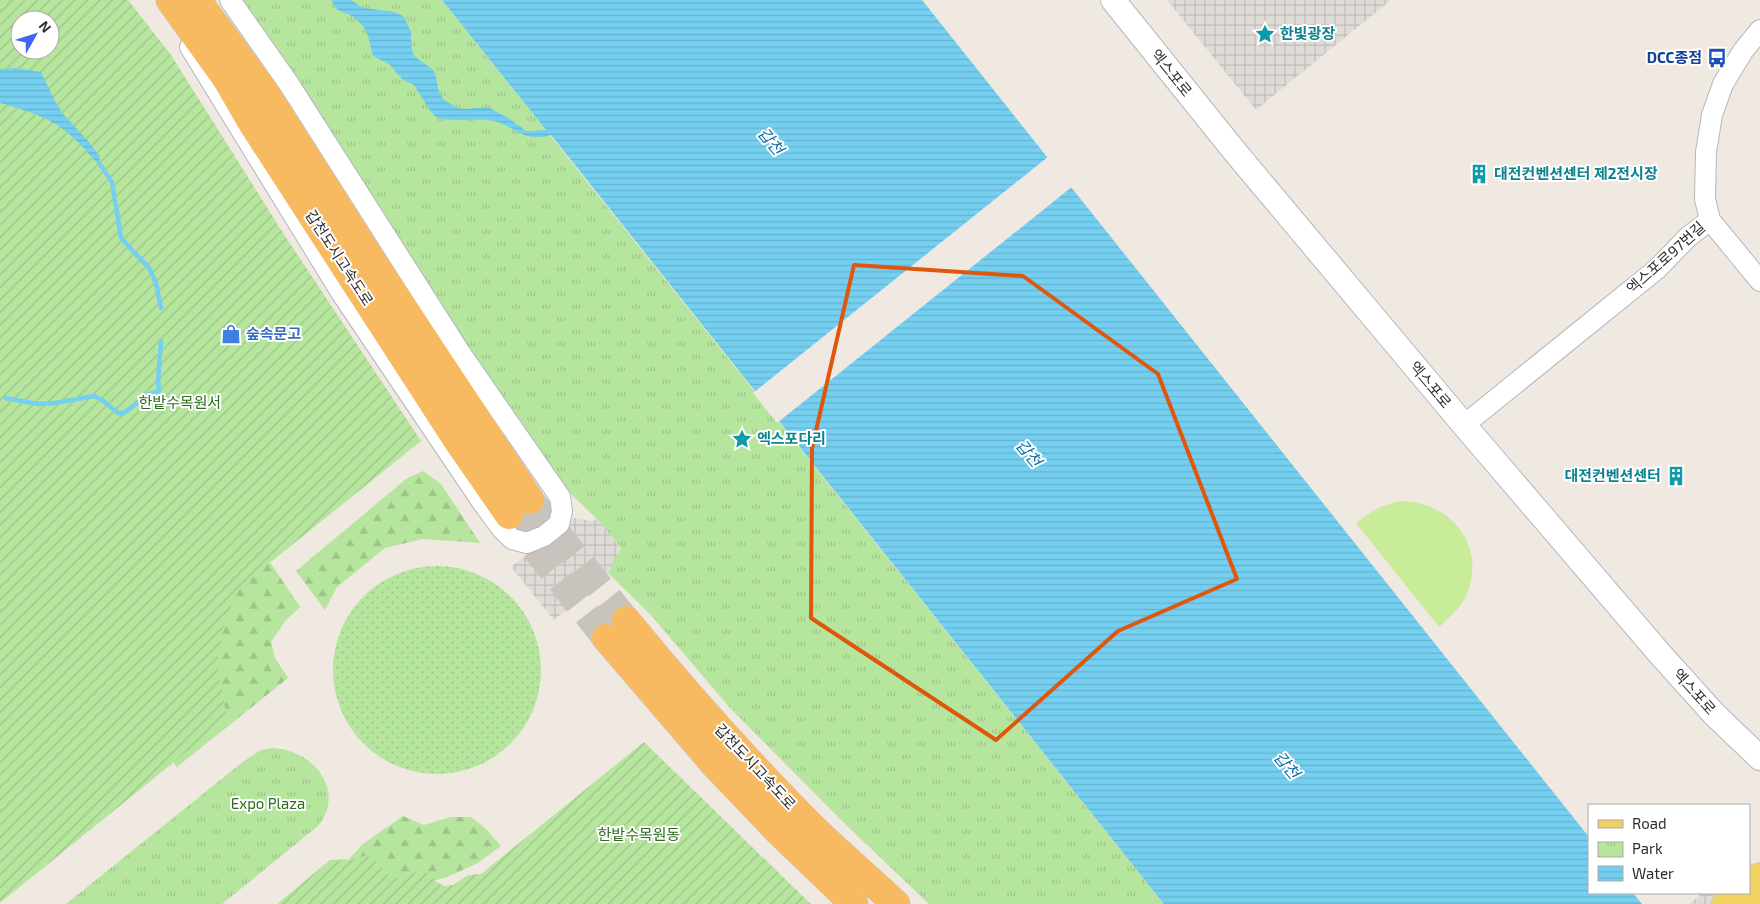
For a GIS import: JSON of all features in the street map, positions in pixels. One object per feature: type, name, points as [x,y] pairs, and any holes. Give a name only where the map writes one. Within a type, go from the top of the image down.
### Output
[{"type":"highway","points":[[157,0],[187,43],[252,123]]},
{"type":"highway","name":"갑천도시고속도로","points":[[170,0],[226,78],[252,123],[457,440],[519,507],[478,424],[264,91],[197,0]]},
{"type":"highway","points":[[216,0],[232,26],[264,91]]},
{"type":"highway","name":"갑천도시고속도로","points":[[626,620],[671,675],[744,757],[808,822],[896,904]]},
{"type":"highway","name":"갑천도시고속도로","points":[[606,638],[716,765],[779,832],[854,904]]},
{"type":"main road","name":"엑스포로","points":[[1113,0],[1236,153],[1464,425],[1672,668],[1714,714],[1760,758]]},
{"type":"main road","points":[[1750,884],[1760,876]]},
{"type":"main road","points":[[1724,904],[1738,894]]},
{"type":"main road","points":[[1756,904],[1760,901]]},
{"type":"street","points":[[187,43],[342,294],[482,502],[512,539],[526,543],[544,536],[559,524],[562,511],[560,497],[461,354],[289,84],[230,0]]},
{"type":"street","name":"엑스포로97번길","points":[[1464,425],[1650,275],[1688,237],[1710,220],[1705,199],[1706,152],[1712,114],[1723,84],[1743,51],[1760,30]]},
{"type":"street","points":[[1710,220],[1760,281]]},
{"type":"highlighted area","points":[[854,265],[1023,276],[1158,374],[1237,579],[1118,631],[996,740],[811,618],[812,448]]},
{"type":"green space","name":"한밭수목원서","points":[[0,0],[128,0],[171,55],[283,233],[421,441],[241,586],[225,619],[217,662],[227,719],[0,903]]},
{"type":"green space","points":[[239,0],[442,0],[1164,904],[929,904],[844,823],[730,708],[650,614],[609,574],[612,562],[621,548],[597,519],[551,475]]},
{"type":"green space","points":[[423,471],[441,484],[480,543],[423,539],[385,548],[337,587],[325,610],[296,571],[406,479]]},
{"type":"green space","points":[[1404,501],[1422,504],[1452,520],[1462,533],[1469,547],[1472,563],[1471,580],[1465,598],[1457,610],[1439,627],[1356,523],[1378,508]]},
{"type":"green space","points":[[247,528],[300,607],[285,621],[271,642],[275,658],[288,678],[177,767],[127,701]]},
{"type":"green space","points":[[437,566],[457,568],[477,574],[503,590],[517,604],[533,630],[539,650],[541,670],[539,690],[533,710],[517,736],[503,750],[477,766],[457,772],[437,774],[417,772],[397,766],[371,750],[357,736],[341,710],[335,690],[333,670],[335,650],[341,630],[357,604],[371,590],[397,574],[417,568]]},
{"type":"green space","name":"한밭수목원동","points":[[644,742],[811,904],[277,904],[330,860],[357,859],[366,855],[374,858],[391,877],[401,879],[412,873],[423,871],[431,875],[436,882],[445,886],[453,885],[468,875],[481,874]]},
{"type":"green space","name":"Expo Plaza","points":[[272,748],[287,750],[300,756],[312,764],[321,774],[327,786],[329,799],[326,812],[318,826],[222,904],[66,904],[244,761],[261,750]]},
{"type":"green space","points":[[403,816],[424,825],[451,817],[471,817],[485,828],[501,846],[476,864],[447,877],[419,885],[336,873],[363,844]]},
{"type":"shaded area","points":[[1167,0],[1391,0],[1256,110]]},
{"type":"shaded area","points":[[574,518],[592,521],[597,519],[621,549],[612,562],[609,574],[554,620],[511,567],[525,556],[540,557],[555,549],[565,540],[571,520]]},
{"type":"shaded area","points":[[1750,860],[1760,874],[1760,904],[1689,904],[1700,894],[1750,894]]},
{"type":"water","name":"갑천","points":[[332,0],[351,0],[363,8],[395,12],[404,17],[411,32],[411,46],[414,56],[435,73],[439,92],[443,99],[457,108],[488,107],[510,119],[526,131],[546,130],[442,0],[922,0],[1588,836],[1588,894],[1634,894],[1642,904],[1164,904],[551,135],[532,137],[488,120],[437,118],[414,85],[403,80],[389,64],[373,56],[368,35],[358,21],[352,16],[339,11]]},
{"type":"water","points":[[16,68],[41,72],[64,115],[100,157],[99,163],[63,129],[30,112],[0,103],[0,69]]},
{"type":"pier","points":[[1049,156],[1073,186],[777,423],[753,393]]},
{"type":"waterway","points":[[99,163],[112,182],[121,238],[149,268],[156,283],[161,308]]},
{"type":"waterway","points":[[5,398],[38,404],[94,396],[118,413],[124,413],[147,395],[159,391],[161,342]]},
{"type":"tunnel","points":[[530,500],[626,620]]},
{"type":"tunnel","points":[[509,515],[606,638]]},
{"type":"place","name":"한빛광장","points":[[1265,34]]},
{"type":"place","name":"DCC종점","points":[[1717,58]]},
{"type":"place","name":"대전컨벤션센터 제2전시장","points":[[1479,174]]},
{"type":"place","name":"숲속문고","points":[[231,334]]},
{"type":"place","name":"엑스포다리","points":[[742,439]]},
{"type":"place","name":"대전컨벤션센터","points":[[1676,476]]}]
